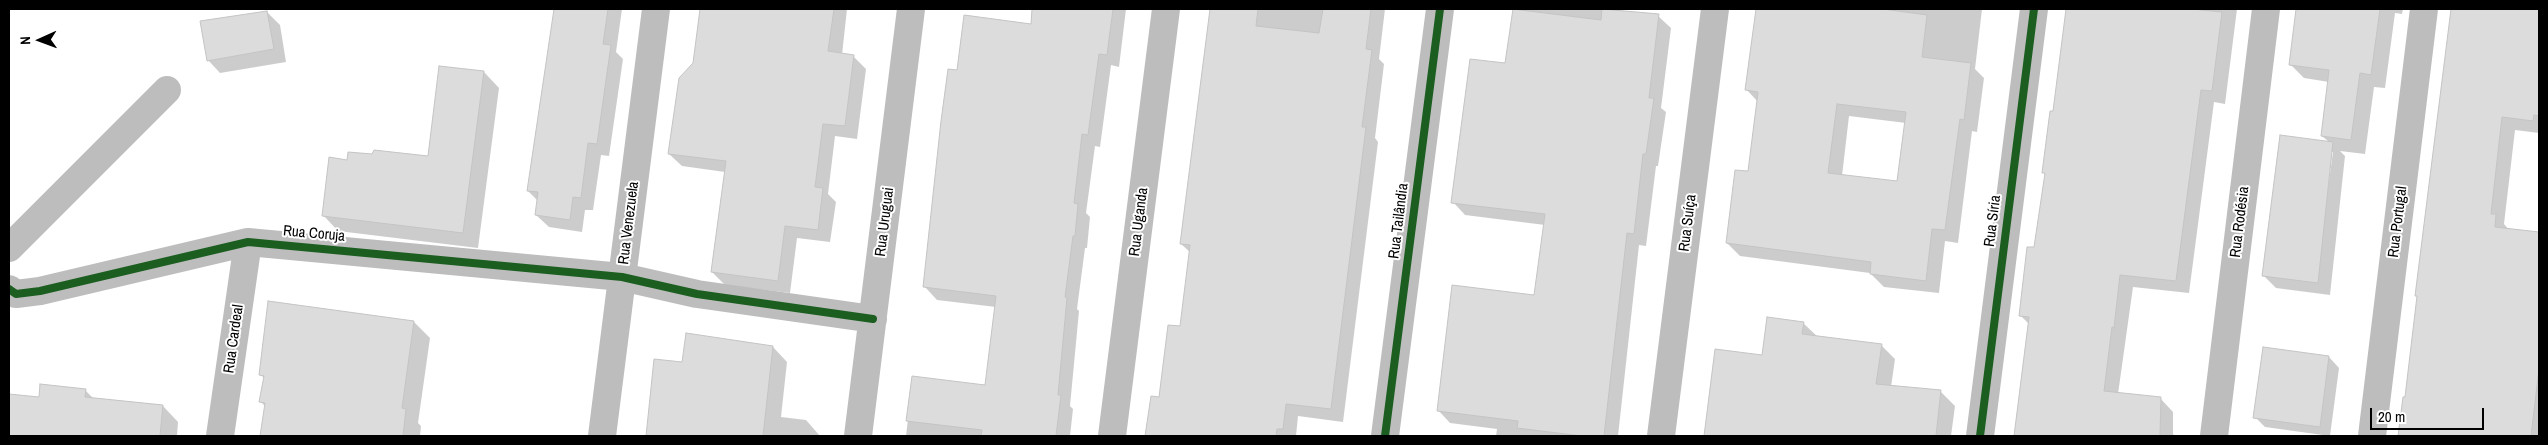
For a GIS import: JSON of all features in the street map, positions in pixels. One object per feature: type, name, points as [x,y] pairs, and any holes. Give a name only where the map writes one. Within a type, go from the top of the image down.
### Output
[{"type":"street","name":"Rua Venezuela","points":[[602,436],[656,9]]},
{"type":"street","name":"Rua Uruguai","points":[[858,436],[911,9]]},
{"type":"street","name":"Rua Uganda","points":[[1112,436],[1166,9]]},
{"type":"street","name":"Rua Tailândia","points":[[1385,436],[1440,9]]},
{"type":"street","name":"Rua Suíça","points":[[1661,436],[1715,9]]},
{"type":"street","name":"Rua Síria","points":[[1980,436],[2034,9]]},
{"type":"street","name":"Rua Rodésia","points":[[2214,436],[2266,9]]},
{"type":"street","name":"Rua Portugal","points":[[2372,436],[2424,9]]},
{"type":"street","points":[[9,248],[167,90]]},
{"type":"street","name":"Rua Coruja","points":[[9,288],[16,294],[40,291],[248,242],[622,277],[697,294],[873,318]]},
{"type":"street","name":"Rua Cardeal","points":[[220,436],[248,242]]},
{"type":"building","points":[[554,9],[608,9],[603,44],[611,45],[597,144],[588,143],[581,198],[573,197],[570,220],[535,215],[538,192],[527,191]]},
{"type":"building","points":[[700,9],[834,9],[828,51],[854,55],[845,126],[823,124],[815,187],[823,188],[818,230],[785,226],[778,281],[711,272],[726,161],[668,154],[679,78],[693,63]]},
{"type":"building","points":[[1032,9],[1113,9],[1107,55],[1099,54],[1088,135],[1082,134],[1074,203],[1078,204],[1075,236],[1073,236],[1065,297],[1067,298],[1058,395],[1061,395],[1056,436],[981,436],[982,430],[906,421],[912,376],[985,385],[996,296],[923,287],[941,121],[948,69],[957,70],[964,15],[1031,24]]},
{"type":"building","points":[[1210,9],[1258,9],[1256,26],[1319,33],[1323,9],[1371,9],[1366,49],[1372,50],[1362,127],[1366,127],[1331,409],[1286,404],[1283,429],[1277,429],[1276,436],[1145,436],[1151,396],[1159,397],[1168,325],[1180,326],[1190,245],[1180,244]]},
{"type":"building","points":[[1513,9],[1601,20],[1602,9],[1659,14],[1649,98],[1654,98],[1646,154],[1643,154],[1634,234],[1627,233],[1604,436],[1582,436],[1517,428],[1518,421],[1437,411],[1452,285],[1534,295],[1545,214],[1451,203],[1470,59],[1505,63]]},
{"type":"building","points":[[1756,9],[1883,9],[1927,15],[1922,57],[1971,63],[1964,120],[1960,119],[1945,230],[1932,229],[1926,281],[1870,274],[1871,262],[1726,243],[1735,170],[1748,171],[1758,92],[1745,90]],"holes":[[[1837,104],[1906,112],[1897,181],[1828,173]]]},
{"type":"building","points":[[2066,9],[2192,9],[2222,12],[2212,91],[2201,90],[2176,281],[2120,275],[2114,328],[2112,327],[2104,391],[2161,397],[2160,436],[2014,436],[2029,317],[2019,316],[2027,247],[2034,247],[2045,173],[2042,173],[2050,111],[2053,111]]},
{"type":"building","points":[[2296,9],[2380,9],[2371,75],[2360,73],[2351,140],[2321,136],[2329,70],[2289,65]]},
{"type":"building","points":[[2451,9],[2539,9],[2539,116],[2534,115],[2533,121],[2502,117],[2491,214],[2496,214],[2495,227],[2539,232],[2539,369],[2531,436],[2398,436],[2403,397],[2405,397],[2417,296],[2415,296]]},
{"type":"building","points":[[267,11],[274,49],[207,61],[200,21]]},
{"type":"building","points":[[439,66],[484,71],[463,233],[322,216],[329,157],[347,160],[348,152],[372,154],[374,150],[428,156]]},
{"type":"building","points":[[2280,135],[2333,142],[2318,283],[2262,276]]},
{"type":"building","points":[[268,301],[414,321],[402,408],[406,409],[403,436],[260,436],[265,403],[259,402],[264,376],[259,375]]},
{"type":"building","points":[[1767,317],[1804,322],[1802,334],[1882,344],[1876,384],[1941,390],[1936,436],[1704,436],[1715,349],[1762,355]]},
{"type":"building","points":[[686,333],[773,346],[763,436],[646,436],[654,359],[682,362]]},
{"type":"building","points":[[2263,347],[2329,356],[2320,427],[2253,418]]},
{"type":"building","points":[[40,384],[86,389],[85,397],[163,405],[160,436],[9,436],[9,394],[39,397]]},
{"type":"cycle path","points":[[1385,436],[1440,9]]},
{"type":"cycle path","points":[[1980,436],[2034,9]]},
{"type":"cycle path","points":[[9,289],[16,294],[40,291],[248,242],[622,277],[697,294],[873,319]]}]
